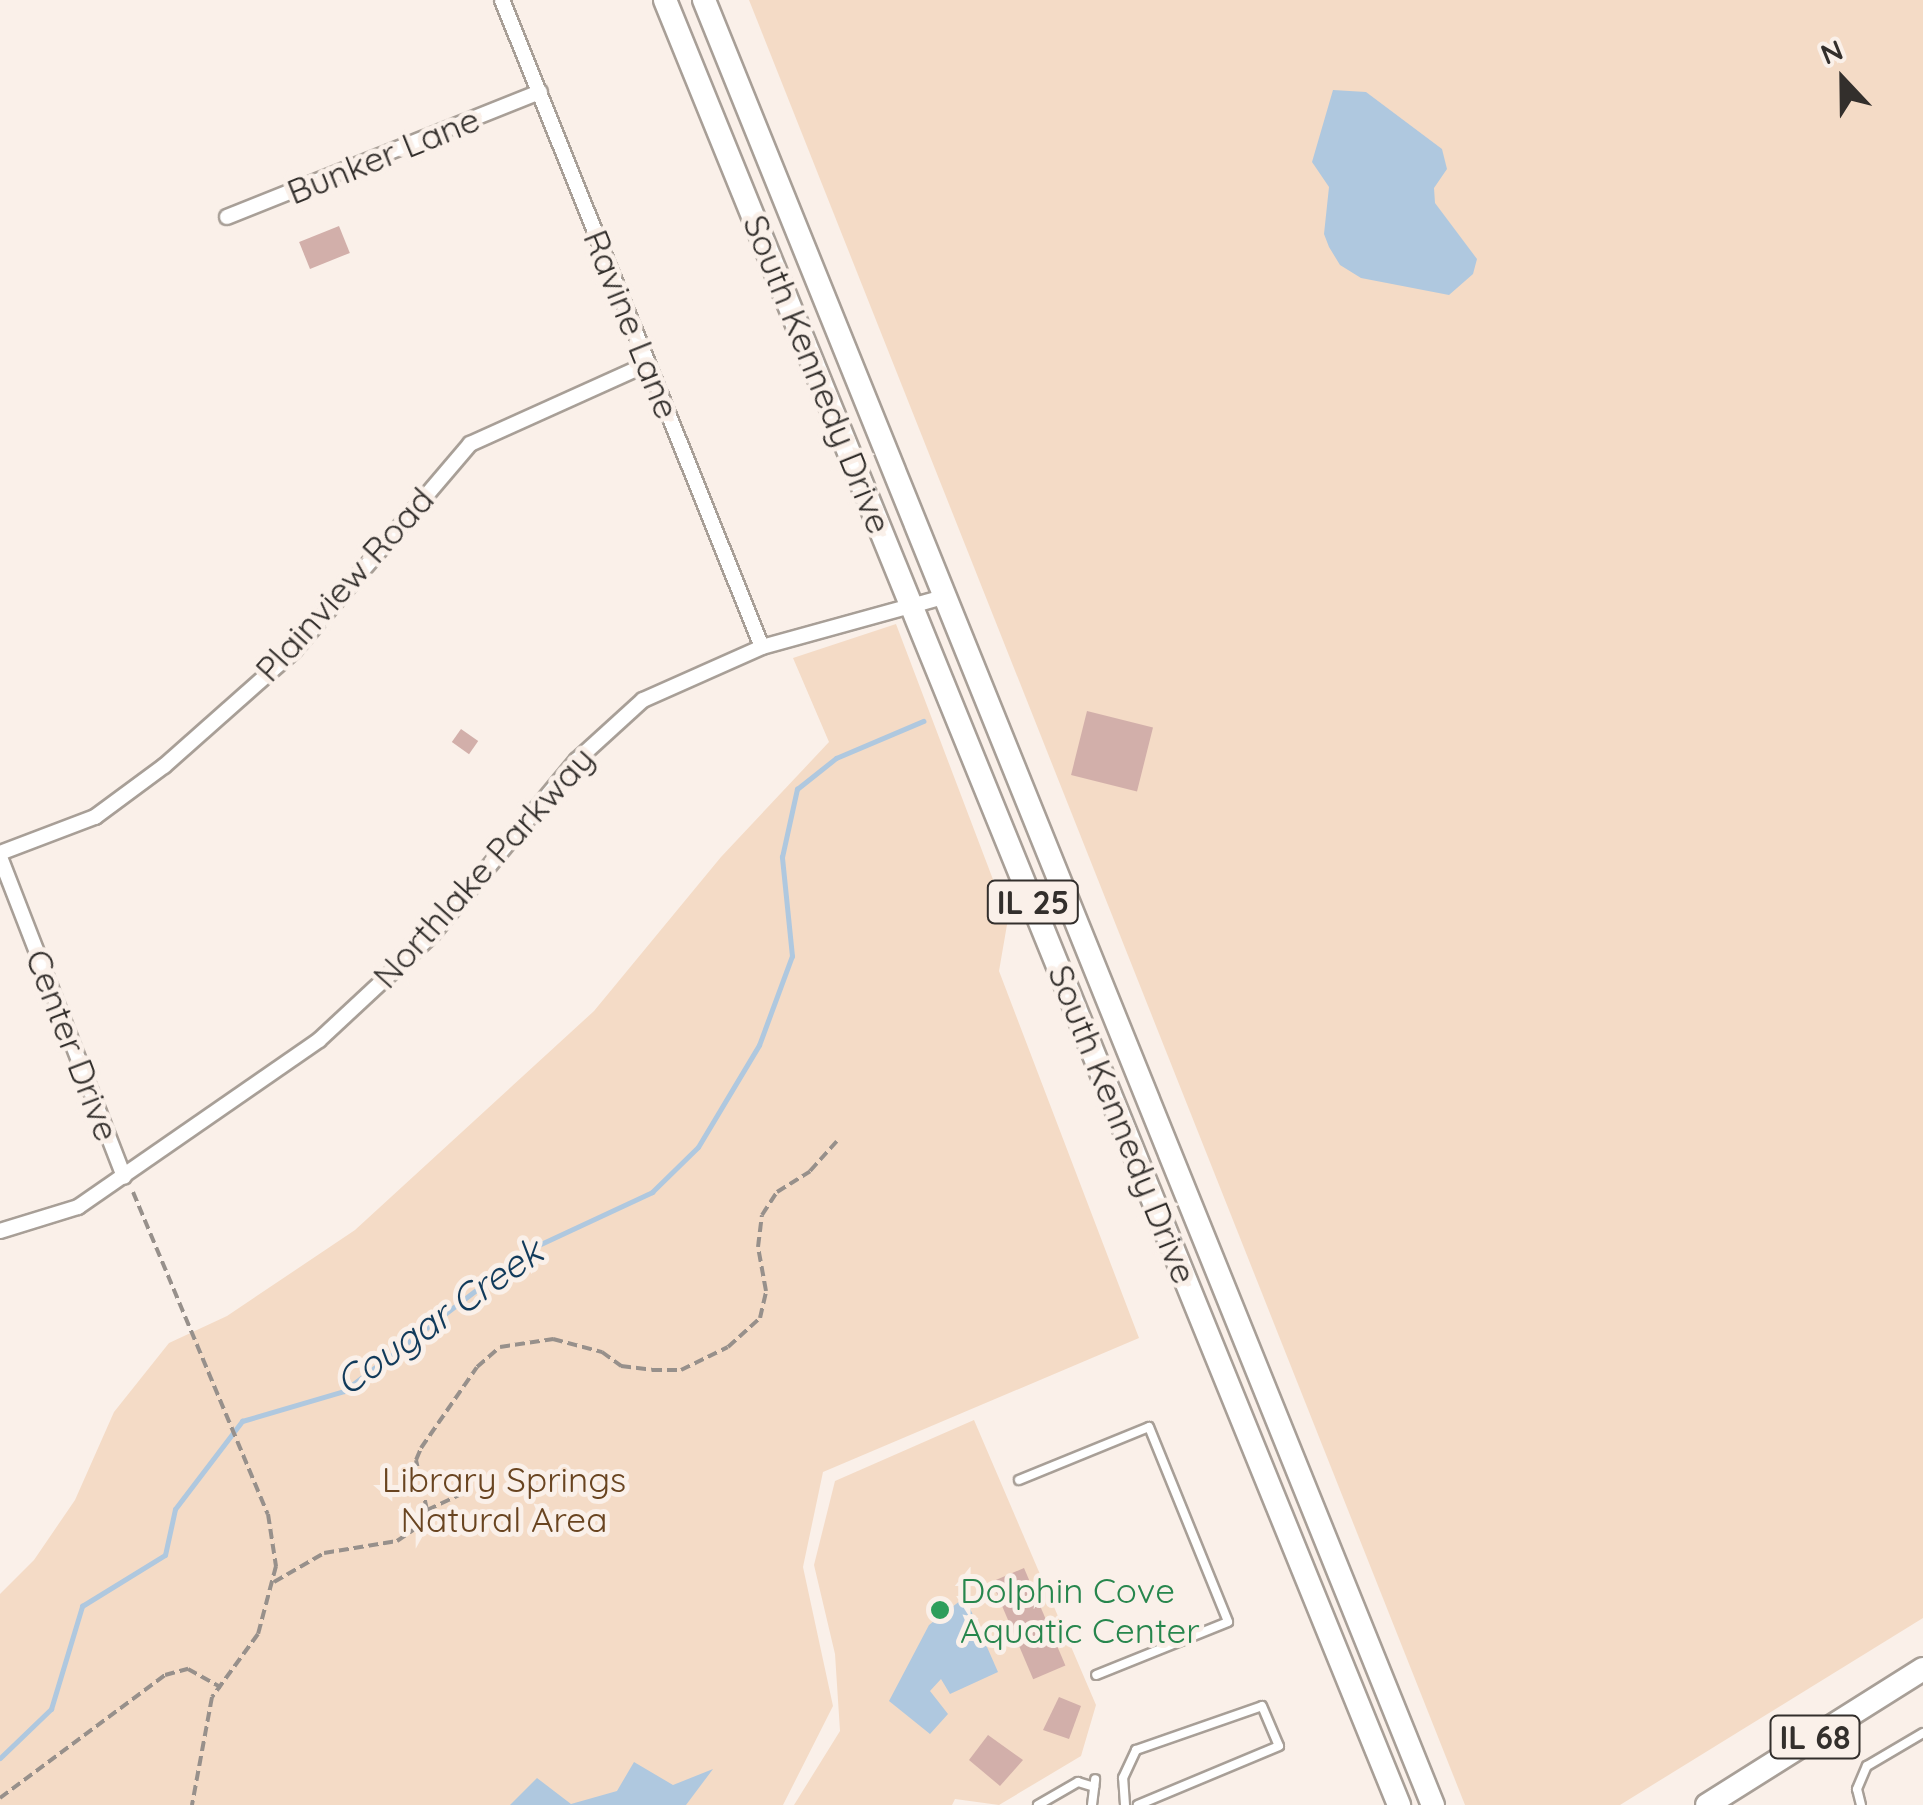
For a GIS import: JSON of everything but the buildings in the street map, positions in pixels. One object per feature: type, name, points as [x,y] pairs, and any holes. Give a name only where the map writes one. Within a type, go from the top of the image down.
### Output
[{"type":"main road","name":"South Kennedy Drive","points":[[665,0],[1399,1805]]},
{"type":"main road","name":"South Kennedy Drive","points":[[704,0],[1433,1805]]},
{"type":"main road","name":"IL 68","points":[[1707,1805],[1923,1669]]},
{"type":"street","name":"Ravine Lane","points":[[502,0],[762,647]]},
{"type":"street","name":"Bunker Lane","points":[[227,217],[540,92]]},
{"type":"street","name":"Plainview Road","points":[[0,855],[96,817],[164,766],[294,651],[470,444],[647,364]]},
{"type":"street","name":"Northlake Parkway","points":[[2,1231],[62,1215],[318,1040],[432,935],[608,730],[668,685],[762,647],[943,598]]},
{"type":"street","name":"Center Drive","points":[[0,855],[124,1176]]},
{"type":"lane","points":[[1019,1480],[1149,1427],[1228,1622],[1096,1674]]},
{"type":"lane","points":[[1125,1805],[1123,1778],[1136,1750],[1262,1706],[1280,1746],[1138,1805]]},
{"type":"lane","points":[[1861,1805],[1857,1789],[1867,1766],[1923,1732]]},
{"type":"lane","points":[[1038,1805],[1078,1782],[1095,1783],[1092,1805]]},
{"type":"path","points":[[427,1510],[416,1460],[421,1448],[478,1367],[500,1347],[553,1338],[602,1352],[621,1366],[652,1370],[681,1370],[728,1348],[760,1318],[766,1291],[758,1247],[762,1215],[776,1192],[810,1171],[837,1141]]},
{"type":"path","points":[[124,1176],[268,1514],[274,1582],[258,1634],[212,1697],[192,1805]]},
{"type":"path","points":[[274,1582],[324,1554],[397,1541],[427,1510],[462,1494]]},
{"type":"path","points":[[0,1798],[164,1675],[188,1669],[221,1687]]},
{"type":"green space","points":[[749,0],[1923,0],[1923,1618],[1620,1805],[1465,1805]]},
{"type":"green space","name":"Library Springs Natural Area","points":[[896,624],[1008,919],[999,971],[1139,1338],[823,1472],[803,1567],[833,1706],[783,1805],[0,1805],[0,1594],[34,1560],[75,1500],[114,1412],[169,1343],[227,1316],[355,1230],[594,1011],[721,857],[829,742],[793,658]]},
{"type":"green space","name":"Dolphin Cove Aquatic Center","points":[[974,1420],[1096,1705],[1081,1756],[999,1805],[955,1799],[952,1805],[794,1805],[840,1731],[835,1654],[814,1565],[835,1481]]},
{"type":"water","points":[[1333,90],[1366,92],[1442,149],[1447,169],[1434,188],[1435,203],[1477,259],[1473,274],[1449,295],[1361,278],[1340,265],[1329,247],[1324,234],[1329,187],[1312,162]]},
{"type":"water","points":[[965,1597],[998,1672],[950,1694],[941,1679],[930,1691],[948,1714],[930,1734],[889,1701],[929,1625]]},
{"type":"water","points":[[634,1762],[673,1785],[713,1769],[686,1805],[510,1805],[537,1778],[571,1804],[617,1791]]},
{"type":"waterway","name":"Cougar Creek","points":[[0,1758],[51,1709],[82,1606],[165,1555],[175,1509],[242,1421],[344,1391],[530,1249],[652,1192],[698,1147],[759,1045],[792,956],[782,857],[797,789],[836,758],[923,721]]},
{"type":"place","name":"Dolphin Cove Aquatic Center","points":[[940,1610]]}]
